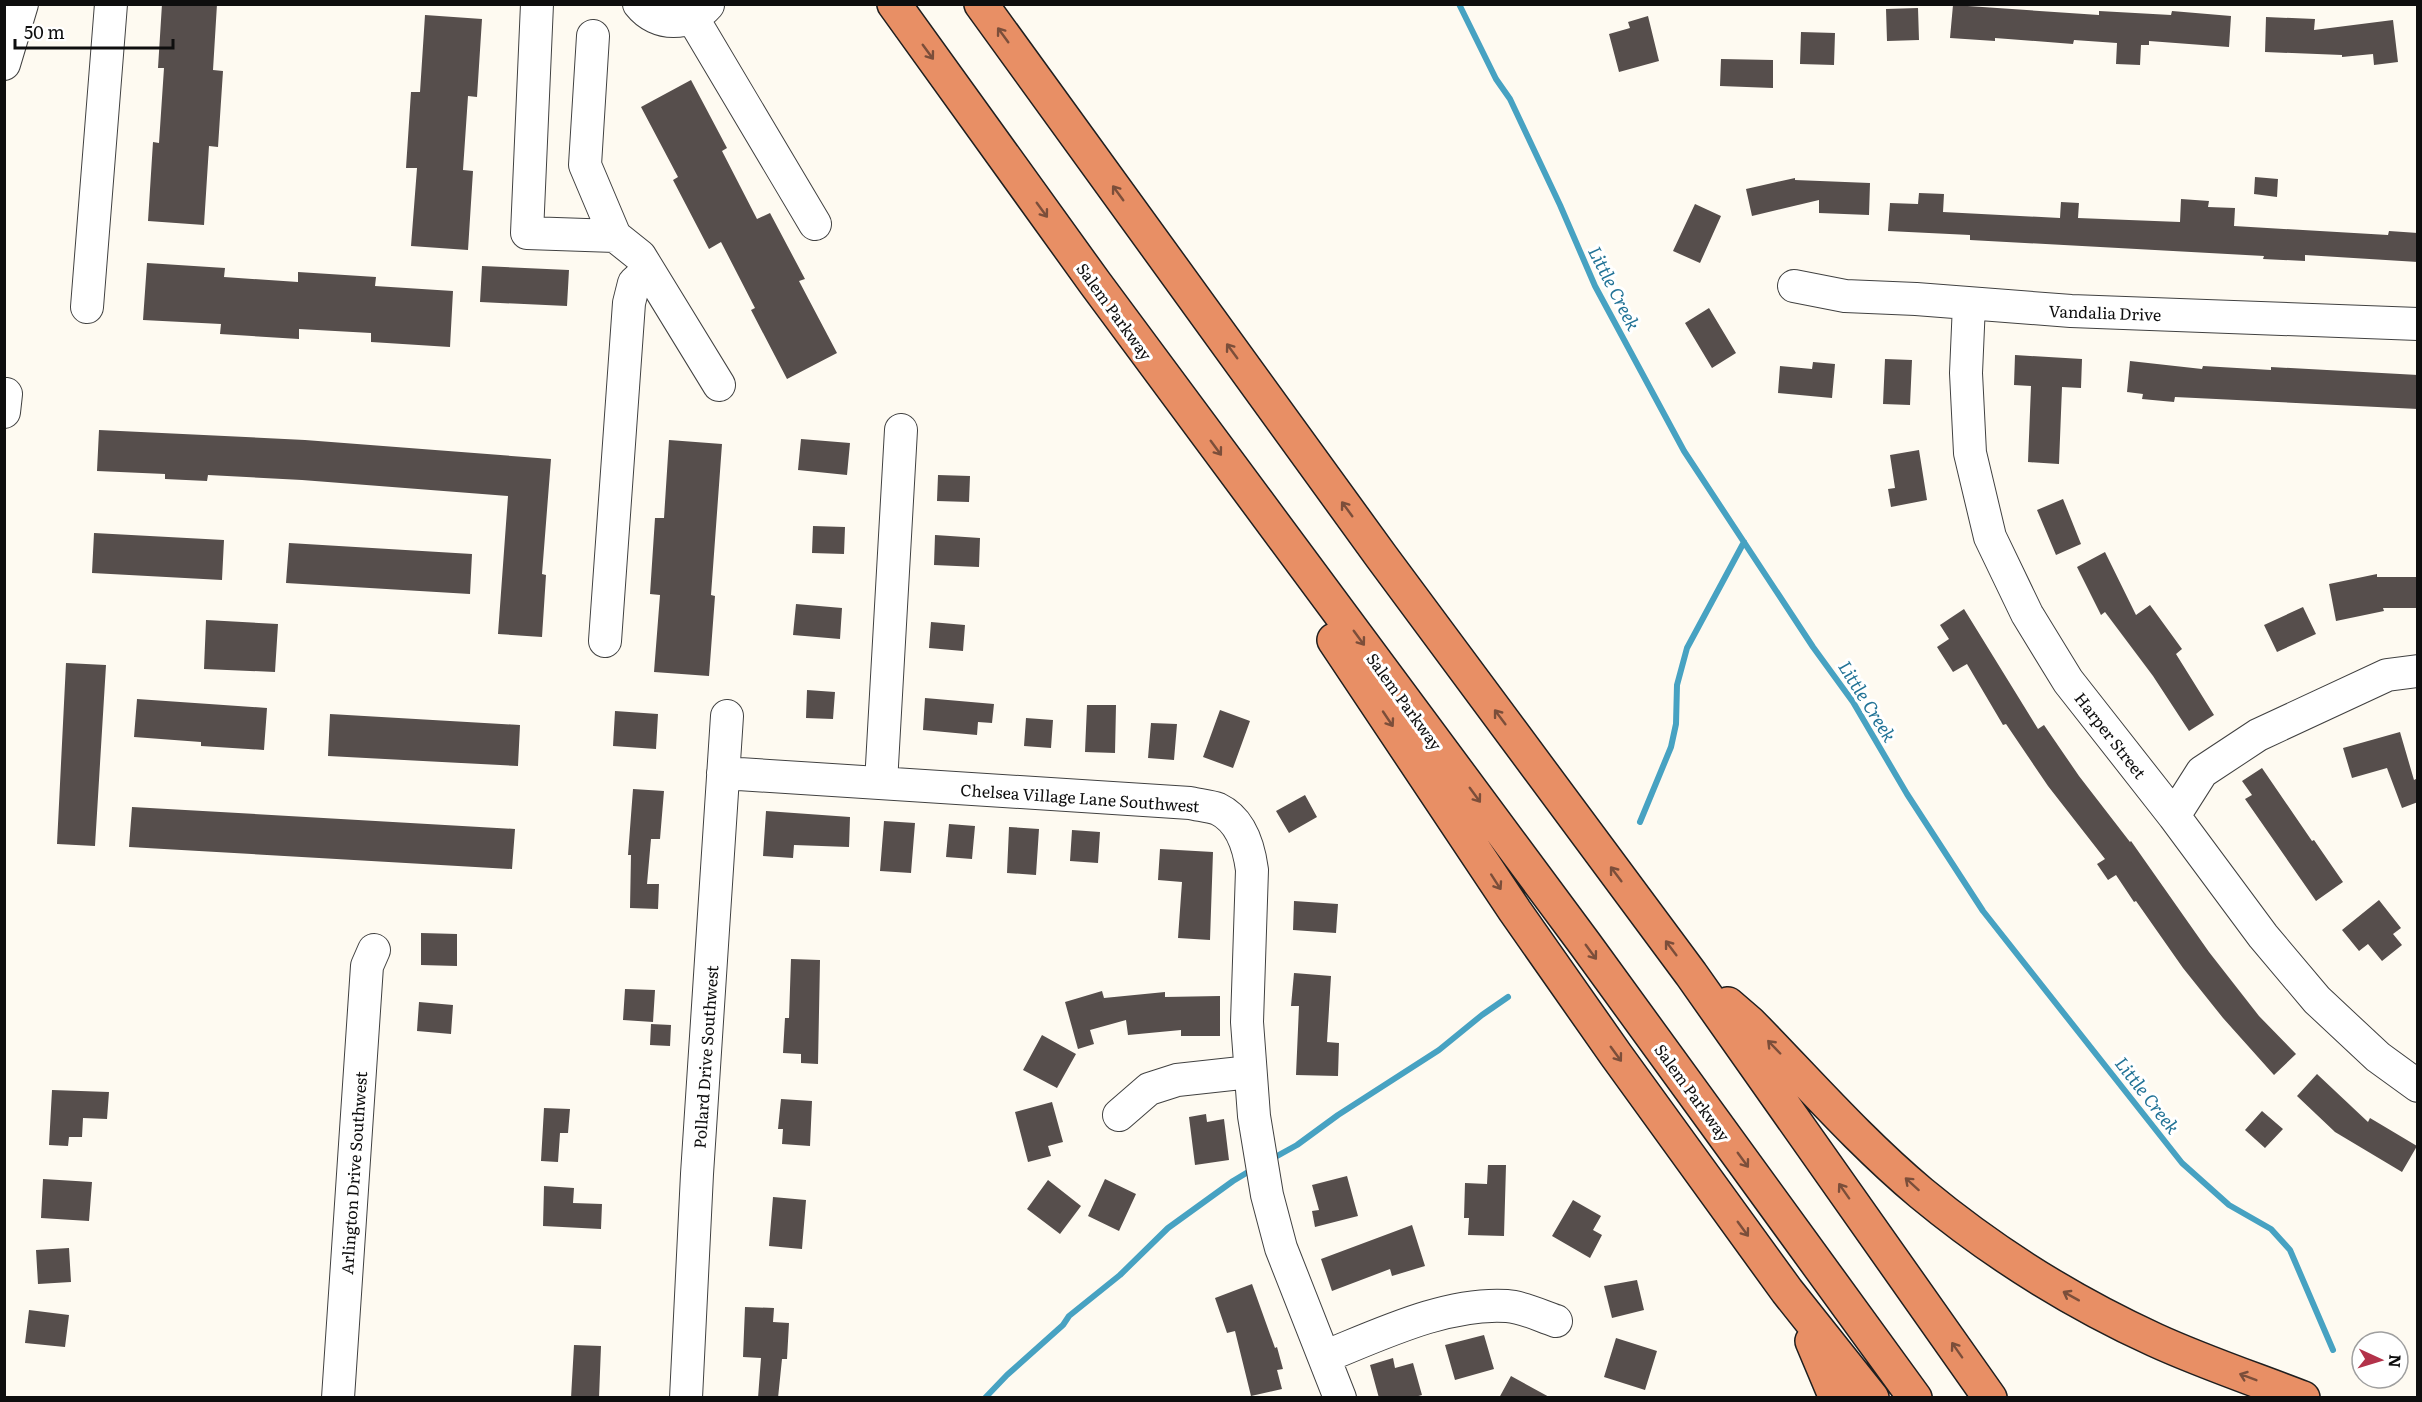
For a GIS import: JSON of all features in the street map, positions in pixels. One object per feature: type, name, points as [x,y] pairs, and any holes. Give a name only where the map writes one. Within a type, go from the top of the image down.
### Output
[{"type":"highway","name":"Salem Parkway","points":[[894,4],[1260,508],[1571,925],[1915,1398]]},
{"type":"highway","points":[[981,4],[1374,546],[1691,974],[1990,1398]]},
{"type":"highway","points":[[1260,508],[1291,577],[1515,911],[1616,1055],[1787,1290],[1872,1398]]},
{"type":"highway","points":[[1691,974],[1750,1023],[1841,1118],[1921,1193],[2015,1261],[2081,1301],[2155,1340],[2303,1398]]},
{"type":"highway","points":[[1787,1290],[1819,1354],[1836,1398]]},
{"type":"street","points":[[4,64],[21,4]]},
{"type":"street","points":[[87,307],[111,4]]},
{"type":"street","points":[[537,4],[527,233],[615,236]]},
{"type":"street","points":[[639,4],[651,16],[662,20],[682,21],[700,11],[815,224]]},
{"type":"street","points":[[593,36],[585,165],[615,236],[640,256],[719,386]]},
{"type":"street","points":[[605,641],[629,303],[634,283],[648,270]]},
{"type":"street","name":"Vandalia Drive","points":[[1794,286],[1845,296],[2071,311],[2418,324]]},
{"type":"street","name":"Harper Street","points":[[1969,304],[1966,373],[1970,453],[1990,537],[2027,614],[2068,681],[2174,816],[2263,936],[2317,1000],[2378,1057],[2418,1086]]},
{"type":"street","points":[[881,783],[901,430]]},
{"type":"street","points":[[2174,816],[2202,772],[2258,735],[2387,675],[2418,671]]},
{"type":"street","name":"Pollard Drive Southwest","points":[[686,1398],[697,1174],[727,716]]},
{"type":"street","name":"Chelsea Village Lane Southwest","points":[[723,773],[1190,803],[1219,810],[1238,827],[1249,846],[1252,870],[1247,1022],[1254,1116],[1267,1195],[1281,1248],[1340,1398]]},
{"type":"street","name":"Arlington Drive Southwest","points":[[338,1398],[367,966],[374,950]]},
{"type":"street","points":[[1119,1115],[1149,1089],[1177,1080],[1250,1072]]},
{"type":"street","points":[[1324,1357],[1401,1326],[1454,1311],[1509,1306],[1556,1321]]},
{"type":"building","points":[[162,4],[217,4],[213,70],[223,71],[218,147],[209,146],[204,225],[148,221],[153,142],[159,143],[164,68],[158,68]]},
{"type":"building","points":[[1953,5],[2099,15],[2099,11],[2171,15],[2172,11],[2231,16],[2229,47],[2149,41],[2149,45],[2141,45],[2140,65],[2116,64],[2117,43],[2074,40],[2073,44],[1995,38],[1995,41],[1950,38]]},
{"type":"building","points":[[1918,8],[1919,40],[1887,41],[1886,9]]},
{"type":"building","points":[[425,15],[482,19],[477,97],[468,96],[463,170],[473,171],[468,250],[411,246],[417,168],[406,168],[411,92],[420,92]]},
{"type":"building","points":[[1648,16],[1659,61],[1619,72],[1609,34],[1630,28],[1628,22]]},
{"type":"building","points":[[2266,17],[2315,19],[2314,30],[2393,20],[2398,62],[2374,65],[2373,54],[2342,57],[2342,55],[2265,52]]},
{"type":"building","points":[[1801,32],[1835,33],[1834,65],[1800,64]]},
{"type":"building","points":[[1721,59],[1773,60],[1773,88],[1720,86]]},
{"type":"building","points":[[691,80],[727,148],[722,151],[757,219],[770,213],[805,279],[799,281],[837,353],[787,379],[751,310],[755,308],[721,242],[709,249],[673,180],[678,177],[641,107]]},
{"type":"building","points":[[2255,177],[2278,179],[2277,197],[2254,194]]},
{"type":"building","points":[[1795,178],[1795,180],[1870,183],[1869,215],[1819,213],[1819,200],[1752,216],[1746,189]]},
{"type":"building","points":[[1919,193],[1944,194],[1943,212],[2060,218],[2061,202],[2079,203],[2078,218],[2180,222],[2181,199],[2209,201],[2208,207],[2235,208],[2234,226],[2388,235],[2389,231],[2418,233],[2418,262],[2305,255],[2305,261],[2263,259],[2264,256],[1970,240],[1970,235],[1888,231],[1890,203],[1918,204]]},
{"type":"building","points":[[1695,204],[1721,216],[1700,263],[1673,251]]},
{"type":"building","points":[[147,263],[225,268],[224,277],[298,282],[298,272],[376,277],[375,286],[453,291],[450,347],[371,342],[371,333],[299,329],[299,339],[220,334],[221,324],[143,320]]},
{"type":"building","points":[[482,266],[569,270],[567,306],[480,302]]},
{"type":"building","points":[[1709,308],[1736,353],[1712,368],[1685,323]]},
{"type":"building","points":[[2015,355],[2082,359],[2081,388],[2062,387],[2059,464],[2028,462],[2031,386],[2014,385]]},
{"type":"building","points":[[1885,359],[1912,360],[1910,405],[1883,404]]},
{"type":"building","points":[[2130,361],[2202,369],[2203,366],[2271,370],[2271,367],[2418,375],[2418,409],[2175,397],[2174,402],[2142,399],[2143,394],[2127,392]]},
{"type":"building","points":[[1813,362],[1835,364],[1832,398],[1778,393],[1780,366],[1812,369]]},
{"type":"building","points":[[99,430],[305,440],[551,459],[542,574],[546,575],[542,637],[498,634],[508,496],[208,475],[207,481],[165,479],[165,474],[97,471]]},
{"type":"building","points":[[801,439],[850,443],[847,475],[798,470]]},
{"type":"building","points":[[669,440],[722,444],[711,595],[715,596],[709,676],[654,672],[660,595],[650,594],[655,518],[664,518]]},
{"type":"building","points":[[1919,450],[1927,500],[1891,507],[1888,489],[1895,488],[1890,455]]},
{"type":"building","points":[[938,475],[970,476],[969,502],[937,501]]},
{"type":"building","points":[[2063,499],[2081,544],[2056,555],[2037,510]]},
{"type":"building","points":[[813,526],[845,527],[844,554],[812,553]]},
{"type":"building","points":[[94,533],[224,540],[222,580],[92,573]]},
{"type":"building","points":[[935,535],[980,538],[979,567],[934,565]]},
{"type":"building","points":[[289,543],[472,554],[470,594],[286,583]]},
{"type":"building","points":[[2105,552],[2136,615],[2150,605],[2182,649],[2176,654],[2214,715],[2189,731],[2153,676],[2105,612],[2101,615],[2077,567]]},
{"type":"building","points":[[2377,574],[2377,577],[2418,577],[2418,608],[2383,608],[2384,611],[2336,621],[2329,584]]},
{"type":"building","points":[[796,604],[842,608],[840,639],[793,635]]},
{"type":"building","points":[[2303,607],[2316,634],[2277,652],[2264,625]]},
{"type":"building","points":[[1964,609],[2038,729],[2044,725],[2079,776],[2131,841],[2209,952],[2259,1016],[2296,1054],[2274,1075],[2223,1018],[2183,968],[2116,875],[2108,880],[2097,864],[2105,859],[2048,786],[2006,724],[2003,725],[1967,664],[1953,672],[1937,647],[1949,639],[1940,625]]},
{"type":"building","points":[[206,620],[278,624],[275,672],[204,669]]},
{"type":"building","points":[[931,622],[965,625],[963,651],[929,648]]},
{"type":"building","points":[[66,663],[106,665],[95,846],[57,844]]},
{"type":"building","points":[[807,690],[835,692],[833,719],[806,718]]},
{"type":"building","points":[[925,698],[994,704],[992,723],[978,722],[977,735],[923,730]]},
{"type":"building","points":[[137,699],[267,708],[264,750],[201,746],[201,742],[134,737]]},
{"type":"building","points":[[1087,705],[1116,705],[1115,753],[1085,752]]},
{"type":"building","points":[[1220,710],[1250,721],[1233,768],[1203,757]]},
{"type":"building","points":[[615,711],[658,714],[656,749],[613,746]]},
{"type":"building","points":[[330,714],[520,725],[518,766],[328,756]]},
{"type":"building","points":[[1026,718],[1053,720],[1051,748],[1024,746]]},
{"type":"building","points":[[1151,723],[1177,724],[1174,760],[1148,758]]},
{"type":"building","points":[[2400,732],[2414,780],[2418,778],[2418,802],[2402,808],[2387,768],[2352,778],[2343,748]]},
{"type":"building","points":[[2262,768],[2343,882],[2316,901],[2245,799],[2252,795],[2242,781]]},
{"type":"building","points":[[633,789],[664,791],[660,839],[651,839],[647,884],[659,884],[658,909],[630,908],[631,855],[628,855]]},
{"type":"building","points":[[1305,795],[1317,817],[1289,833],[1276,811]]},
{"type":"building","points":[[132,807],[515,829],[512,869],[129,847]]},
{"type":"building","points":[[766,811],[850,817],[849,847],[794,845],[793,858],[763,856]]},
{"type":"building","points":[[884,821],[915,823],[911,873],[880,871]]},
{"type":"building","points":[[949,824],[975,826],[972,859],[946,857]]},
{"type":"building","points":[[1009,827],[1039,829],[1036,875],[1007,873]]},
{"type":"building","points":[[1072,830],[1100,832],[1098,863],[1070,861]]},
{"type":"building","points":[[1160,849],[1213,852],[1210,940],[1178,938],[1182,882],[1158,880]]},
{"type":"building","points":[[2379,900],[2401,928],[2393,934],[2402,945],[2382,961],[2368,944],[2359,951],[2342,930]]},
{"type":"building","points":[[1294,901],[1338,904],[1336,933],[1293,930]]},
{"type":"building","points":[[421,933],[457,934],[457,966],[421,965]]},
{"type":"building","points":[[791,959],[820,960],[818,1064],[801,1063],[801,1054],[783,1053],[785,1018],[789,1018]]},
{"type":"building","points":[[1294,973],[1331,976],[1327,1042],[1339,1043],[1338,1076],[1296,1075],[1299,1006],[1291,1006]]},
{"type":"building","points":[[625,989],[655,990],[653,1022],[623,1020]]},
{"type":"building","points":[[1102,991],[1104,998],[1165,992],[1165,997],[1220,996],[1220,1036],[1181,1036],[1181,1030],[1128,1035],[1126,1020],[1090,1030],[1094,1044],[1078,1049],[1065,1002]]},
{"type":"building","points":[[419,1002],[453,1005],[451,1034],[417,1031]]},
{"type":"building","points":[[651,1024],[671,1025],[670,1046],[650,1045]]},
{"type":"building","points":[[1042,1035],[1076,1054],[1057,1088],[1023,1070]]},
{"type":"building","points":[[2317,1074],[2368,1122],[2370,1118],[2417,1146],[2402,1172],[2335,1132],[2297,1096]]},
{"type":"building","points":[[52,1090],[109,1092],[107,1119],[83,1118],[82,1137],[69,1137],[68,1146],[49,1145]]},
{"type":"building","points":[[781,1099],[812,1101],[810,1146],[782,1144],[783,1129],[778,1129]]},
{"type":"building","points":[[1052,1102],[1063,1142],[1048,1146],[1051,1156],[1028,1162],[1015,1112]]},
{"type":"building","points":[[544,1108],[570,1109],[568,1133],[560,1133],[558,1162],[541,1161]]},
{"type":"building","points":[[2262,1111],[2283,1129],[2265,1148],[2245,1130]]},
{"type":"building","points":[[1206,1114],[1207,1122],[1224,1119],[1229,1160],[1195,1165],[1189,1117]]},
{"type":"building","points":[[1488,1165],[1506,1165],[1504,1236],[1468,1235],[1469,1218],[1464,1218],[1465,1183],[1487,1184]]},
{"type":"building","points":[[1347,1176],[1358,1216],[1315,1227],[1312,1211],[1319,1210],[1312,1185]]},
{"type":"building","points":[[43,1179],[92,1182],[89,1221],[41,1218]]},
{"type":"building","points":[[1105,1179],[1136,1194],[1119,1231],[1088,1216]]},
{"type":"building","points":[[1048,1180],[1081,1206],[1060,1234],[1027,1209]]},
{"type":"building","points":[[544,1186],[574,1188],[573,1203],[602,1204],[601,1229],[543,1226]]},
{"type":"building","points":[[773,1197],[806,1200],[802,1249],[769,1246]]},
{"type":"building","points":[[1573,1200],[1601,1216],[1593,1230],[1602,1235],[1590,1258],[1552,1236]]},
{"type":"building","points":[[1412,1225],[1425,1266],[1392,1276],[1390,1269],[1332,1291],[1321,1259]]},
{"type":"building","points":[[69,1248],[71,1282],[38,1284],[36,1250]]},
{"type":"building","points":[[1637,1280],[1644,1310],[1612,1318],[1604,1286]]},
{"type":"building","points":[[1252,1284],[1275,1348],[1277,1347],[1283,1369],[1277,1370],[1282,1389],[1251,1396],[1235,1331],[1227,1333],[1215,1298]]},
{"type":"building","points":[[745,1307],[774,1308],[773,1322],[789,1323],[787,1359],[782,1359],[778,1398],[758,1398],[761,1358],[743,1357]]},
{"type":"building","points":[[29,1310],[69,1315],[65,1347],[25,1343]]},
{"type":"building","points":[[1484,1335],[1494,1369],[1455,1380],[1445,1345]]},
{"type":"building","points":[[1616,1338],[1657,1351],[1645,1390],[1604,1377]]},
{"type":"building","points":[[574,1345],[601,1346],[599,1398],[571,1398]]},
{"type":"building","points":[[1393,1358],[1395,1368],[1413,1363],[1422,1395],[1411,1398],[1379,1398],[1370,1365]]},
{"type":"building","points":[[1511,1376],[1551,1398],[1499,1398]]},
{"type":"waterway","name":"Little Creek","points":[[1459,4],[1496,79],[1510,99],[1595,286],[1684,451],[1813,647],[1853,702],[1907,794],[1983,911],[2182,1163],[2229,1205],[2271,1229],[2290,1250],[2333,1350]]},
{"type":"waterway","points":[[1640,822],[1671,747],[1676,724],[1677,685],[1687,648],[1744,542]]},
{"type":"waterway","points":[[1270,1160],[1297,1145],[1338,1115],[1439,1050],[1508,997]]},
{"type":"waterway","points":[[985,1398],[1063,1325],[1069,1316],[1120,1275],[1168,1228],[1253,1169]]}]
